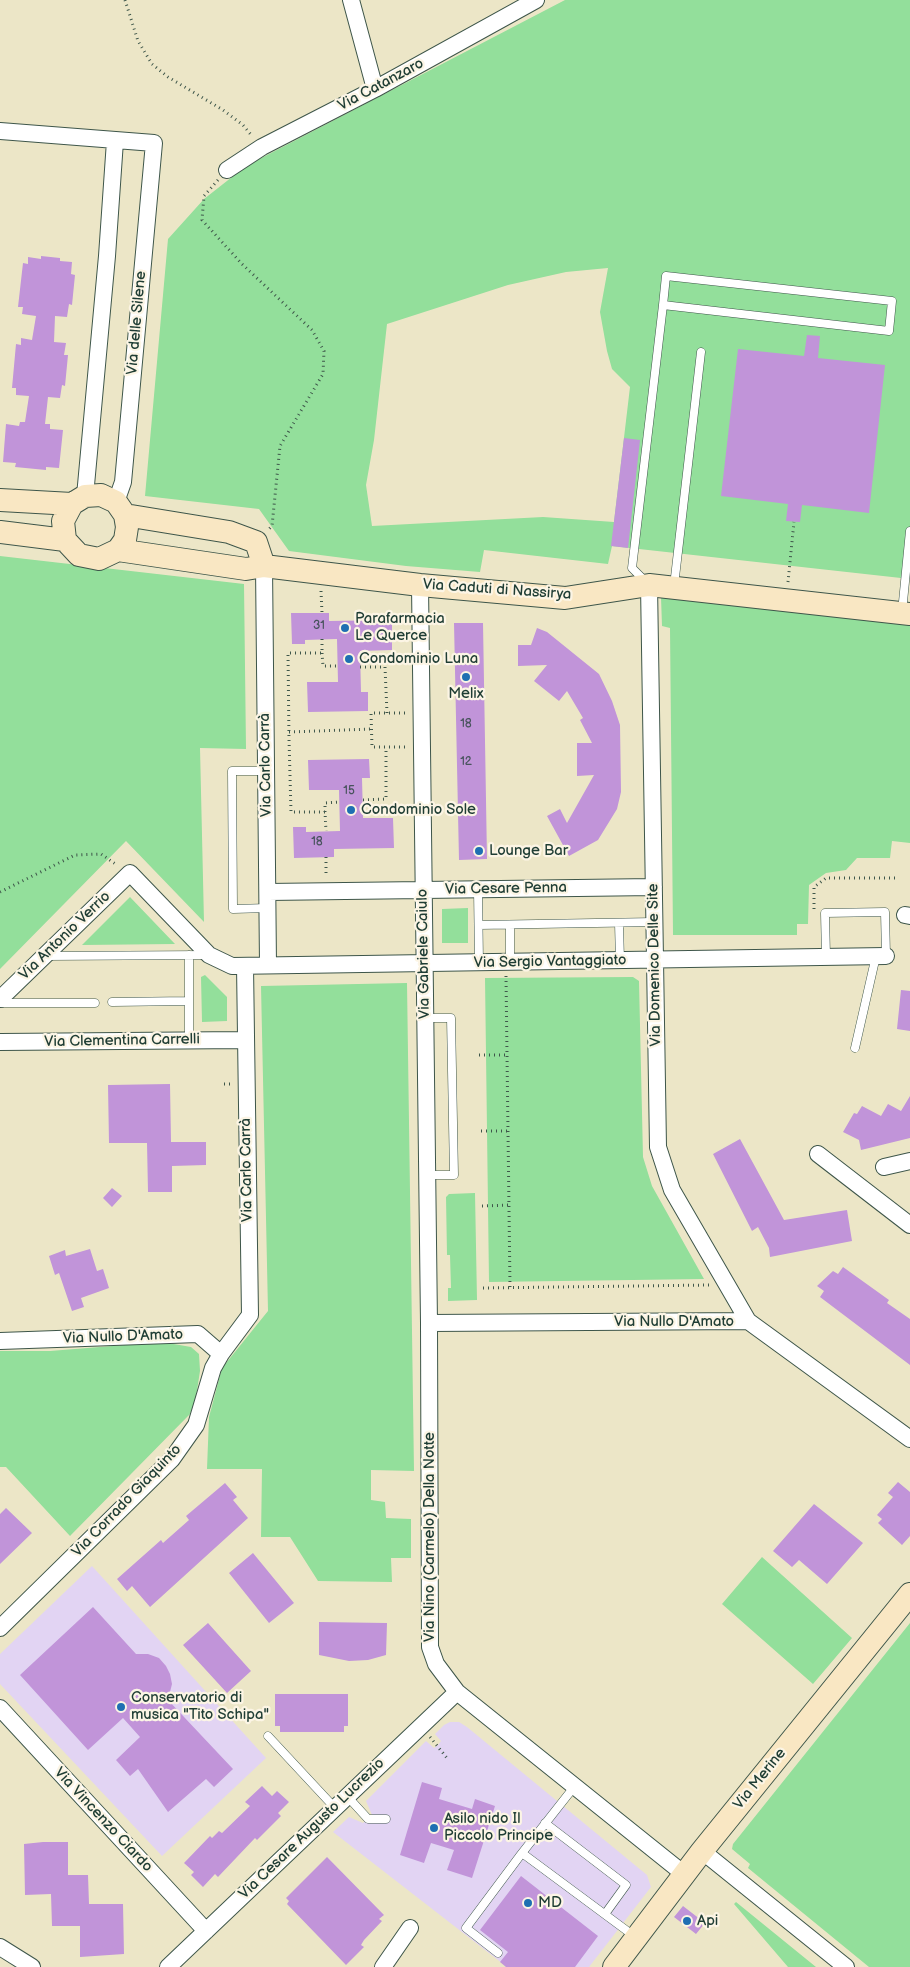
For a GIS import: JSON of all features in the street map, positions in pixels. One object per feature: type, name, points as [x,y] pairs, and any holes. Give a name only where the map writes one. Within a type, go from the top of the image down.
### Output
[{"type":"street","points":[[351,0],[375,89]]},
{"type":"street","name":"Via Catanzaro","points":[[227,170],[262,147],[375,89],[536,0]]},
{"type":"street","points":[[0,131],[115,141],[107,256],[78,500],[63,521],[65,540],[0,532]]},
{"type":"street","name":"Via delle Silene","points":[[115,141],[154,143],[120,508]]},
{"type":"street","points":[[0,500],[78,500],[101,495],[120,508],[229,532],[256,542],[264,566]]},
{"type":"street","points":[[118,550],[125,540],[127,527],[120,508]]},
{"type":"street","name":"Via Caduti di Nassirya","points":[[65,540],[79,555],[99,559],[118,550],[246,569],[264,566],[420,585],[565,598],[649,585],[906,614]]},
{"type":"street","name":"Via Carlo Carrà","points":[[264,566],[268,965]]},
{"type":"street","name":"Via Gabriele Caiulo","points":[[420,585],[429,1323]]},
{"type":"street","name":"Via Domenico Delle Site","points":[[649,585],[658,1147],[672,1190],[748,1321]]},
{"type":"street","points":[[130,873],[209,955]]},
{"type":"street","name":"Via Antonio Verrio","points":[[0,999],[130,873]]},
{"type":"street","name":"Via Cesare Penna","points":[[268,900],[424,890],[654,887]]},
{"type":"street","name":"Via Sergio Vantaggiato","points":[[209,955],[232,966],[480,962],[508,969],[620,961],[881,956]]},
{"type":"street","name":"Via Carlo Carrà","points":[[222,1354],[250,1315],[244,1040],[245,966]]},
{"type":"street","name":"Via Clementina Carrelli","points":[[0,1042],[244,1040]]},
{"type":"street","points":[[818,1154],[910,1225]]},
{"type":"street","points":[[884,1167],[910,1161]]},
{"type":"street","name":"Via Nullo D'Amato","points":[[429,1323],[748,1321],[909,1436]]},
{"type":"street","name":"Via Nino (Carmelo) Della Notte","points":[[429,1323],[430,1646],[436,1664],[457,1692],[684,1874]]},
{"type":"street","name":"Via Nullo D'Amato","points":[[0,1340],[198,1334],[222,1354]]},
{"type":"street","name":"Via Corrado Giaquinto","points":[[0,1628],[172,1459],[196,1426],[213,1368],[222,1354]]},
{"type":"street","name":"Via Merine","points":[[614,1967],[702,1851],[910,1594]]},
{"type":"street","name":"Via Cesare Augusto Lucrezio","points":[[168,1967],[419,1725],[457,1692]]},
{"type":"street","name":"Via Vincenzo Ciardo","points":[[0,1708],[206,1931]]},
{"type":"street","points":[[702,1851],[846,1967]]},
{"type":"street","points":[[383,1967],[410,1928]]},
{"type":"street","points":[[2,1952],[32,1967]]},
{"type":"lane","points":[[649,585],[632,568],[662,305],[666,276],[892,301],[889,331],[662,305]]},
{"type":"lane","points":[[674,588],[701,352]]},
{"type":"lane","points":[[906,614],[910,531]]},
{"type":"lane","points":[[266,771],[232,771],[232,909],[268,900]]},
{"type":"lane","points":[[478,889],[480,962]]},
{"type":"lane","points":[[826,957],[825,913],[885,912],[881,956],[855,1048]]},
{"type":"lane","points":[[479,926],[654,922]]},
{"type":"lane","points":[[619,923],[620,961]]},
{"type":"lane","points":[[508,969],[510,925]]},
{"type":"lane","points":[[189,955],[189,1040]]},
{"type":"lane","points":[[45,956],[209,955]]},
{"type":"lane","points":[[112,1002],[189,1001]]},
{"type":"lane","points":[[0,1003],[95,1003]]},
{"type":"lane","points":[[425,1018],[451,1018],[454,1175],[428,1175]]},
{"type":"lane","points":[[268,1736],[335,1808]]},
{"type":"lane","points":[[498,1952],[466,1928],[574,1787]]},
{"type":"lane","points":[[347,1796],[368,1819],[386,1819]]},
{"type":"lane","points":[[545,1823],[626,1885],[605,1914]]},
{"type":"lane","points":[[522,1853],[636,1938]]},
{"type":"path","points":[[125,0],[138,40],[152,64],[168,77],[223,110],[243,125],[262,147]]},
{"type":"path","points":[[227,170],[204,196],[202,220],[242,264],[312,330],[324,351],[323,374],[280,446],[272,526],[256,542]]},
{"type":"path","points":[[786,600],[794,522]]},
{"type":"path","points":[[321,589],[322,613]]},
{"type":"path","points":[[322,639],[322,666],[337,666]]},
{"type":"path","points":[[322,653],[288,653],[290,812],[325,812]]},
{"type":"path","points":[[360,667],[385,667],[387,713]]},
{"type":"path","points":[[405,713],[371,713],[372,748],[406,747]]},
{"type":"path","points":[[289,732],[372,729]]},
{"type":"path","points":[[279,740],[289,739]]},
{"type":"path","points":[[363,800],[386,799],[386,747]]},
{"type":"path","points":[[326,831],[325,803],[339,802]]},
{"type":"path","points":[[0,892],[75,854],[101,854],[130,873]]},
{"type":"path","points":[[326,857],[326,877]]},
{"type":"path","points":[[814,913],[814,887],[826,878],[895,878]]},
{"type":"path","points":[[508,969],[507,1055],[510,1287]]},
{"type":"path","points":[[479,1055],[507,1055]]},
{"type":"path","points":[[481,1131],[508,1131]]},
{"type":"path","points":[[482,1206],[509,1205]]},
{"type":"path","points":[[483,1288],[710,1285]]},
{"type":"path","points":[[419,1725],[447,1758]]},
{"type":"shaded area","name":"Conservatorio di musica \"Tito Schipa\"","points":[[92,1566],[266,1758],[162,1856],[0,1684],[0,1654]]},
{"type":"shaded area","points":[[450,1722],[459,1722],[467,1727],[647,1875],[651,1887],[589,1967],[507,1967],[333,1832],[349,1817],[363,1823],[372,1815],[366,1801],[426,1741],[434,1748],[438,1745],[441,1741],[435,1734]]},
{"type":"green space","points":[[565,0],[910,0],[910,579],[612,546],[608,564],[484,550],[480,572],[406,566],[289,551],[259,509],[145,496],[168,239],[204,199],[246,166]],"holes":[[[608,268],[600,312],[612,369],[630,387],[614,522],[543,517],[372,526],[366,485],[374,440],[387,324],[508,285],[566,272]]]},
{"type":"green space","points":[[0,556],[244,584],[246,749],[200,748],[204,922],[126,841],[0,969]]},
{"type":"green space","points":[[661,597],[910,624],[910,843],[892,841],[890,858],[857,858],[846,870],[826,873],[809,885],[808,924],[797,924],[797,935],[673,935],[670,628],[662,626]]},
{"type":"green space","points":[[130,897],[175,944],[82,945]]},
{"type":"green space","points":[[468,908],[468,943],[442,943],[442,909]]},
{"type":"green space","points":[[205,975],[227,997],[227,1021],[202,1022],[201,977]]},
{"type":"green space","points":[[633,977],[639,981],[643,1157],[652,1186],[704,1279],[489,1282],[485,978]]},
{"type":"green space","points":[[407,983],[414,1471],[371,1470],[371,1500],[385,1502],[386,1518],[411,1519],[411,1558],[391,1558],[392,1582],[318,1581],[290,1537],[261,1537],[262,1469],[207,1469],[209,1417],[222,1368],[268,1311],[261,986]]},
{"type":"green space","points":[[475,1193],[477,1300],[448,1301],[448,1288],[451,1288],[450,1255],[447,1255],[446,1197],[449,1194]]},
{"type":"green space","points":[[162,1342],[191,1347],[199,1354],[200,1371],[196,1397],[190,1414],[70,1536],[6,1467],[0,1467],[0,1351],[50,1351]]},
{"type":"green space","points":[[762,1557],[852,1638],[813,1684],[722,1604]]},
{"type":"green space","points":[[910,1623],[910,1967],[869,1967],[748,1868],[750,1864],[732,1849],[733,1844]]},
{"type":"green space","points":[[736,1902],[816,1967],[788,1967],[734,1904]]},
{"type":"building","points":[[41,256],[60,258],[60,261],[72,262],[71,274],[75,275],[72,305],[69,304],[67,317],[55,316],[54,342],[66,343],[64,355],[68,355],[65,386],[62,385],[60,398],[48,397],[45,424],[50,424],[50,429],[63,430],[59,468],[46,467],[46,470],[15,467],[16,463],[3,462],[6,424],[19,426],[20,422],[25,422],[29,396],[16,395],[16,388],[12,388],[16,344],[21,345],[21,338],[32,340],[36,316],[22,314],[23,307],[18,307],[23,263],[28,264],[28,257],[41,259]]},
{"type":"building","points":[[807,335],[820,336],[818,358],[885,365],[869,513],[802,505],[800,522],[786,521],[788,504],[721,496],[738,349],[804,356]]},
{"type":"building","points":[[624,438],[640,440],[628,548],[611,546]]},
{"type":"building","name":"Condominio Luna","points":[[291,613],[329,613],[329,621],[392,620],[392,650],[360,651],[361,692],[368,692],[368,711],[308,712],[307,682],[338,682],[337,639],[305,640],[305,644],[292,644]]},
{"type":"building","points":[[454,623],[483,623],[487,859],[459,860]]},
{"type":"building","points":[[537,628],[547,632],[599,674],[612,701],[620,725],[621,792],[617,809],[598,840],[569,856],[547,816],[560,809],[567,823],[594,775],[577,776],[577,743],[592,743],[580,720],[583,718],[567,691],[559,701],[534,681],[547,665],[518,666],[518,645],[531,645]]},
{"type":"building","name":"Condominio Sole","points":[[369,759],[370,778],[362,778],[363,818],[393,818],[394,848],[334,849],[334,857],[294,858],[293,827],[306,827],[306,832],[340,831],[339,790],[309,790],[308,760]]},
{"type":"building","points":[[901,990],[910,991],[910,1031],[897,1029]]},
{"type":"building","points":[[170,1084],[171,1142],[206,1142],[206,1165],[172,1166],[172,1192],[148,1192],[147,1143],[109,1143],[108,1085]]},
{"type":"building","points":[[910,1096],[910,1138],[861,1150],[859,1140],[843,1132],[854,1113],[857,1114],[862,1106],[881,1116],[888,1104],[901,1111]]},
{"type":"building","points":[[740,1139],[784,1220],[847,1210],[852,1241],[770,1257],[769,1248],[758,1227],[752,1231],[713,1154]]},
{"type":"building","points":[[112,1188],[122,1196],[112,1207],[103,1198]]},
{"type":"building","points":[[90,1249],[97,1271],[103,1269],[109,1288],[81,1298],[84,1307],[72,1311],[59,1273],[55,1275],[49,1256],[65,1250],[66,1256]]},
{"type":"building","points":[[843,1267],[889,1300],[887,1303],[910,1319],[910,1365],[820,1297],[824,1291],[817,1286],[833,1271],[838,1274]]},
{"type":"building","points":[[898,1482],[910,1492],[910,1536],[902,1545],[878,1523],[882,1519],[877,1515],[893,1497],[888,1493]]},
{"type":"building","points":[[225,1483],[237,1497],[233,1500],[248,1518],[150,1607],[132,1586],[127,1591],[117,1579],[161,1540],[163,1543],[189,1520],[186,1516]]},
{"type":"building","points":[[814,1504],[863,1543],[827,1584],[799,1560],[792,1567],[773,1551]]},
{"type":"building","points":[[6,1508],[32,1533],[0,1564],[0,1514]]},
{"type":"building","points":[[253,1553],[294,1603],[269,1623],[229,1573]]},
{"type":"building","points":[[93,1607],[136,1654],[148,1654],[159,1658],[166,1666],[172,1684],[168,1700],[233,1769],[214,1787],[206,1779],[168,1812],[138,1769],[130,1776],[116,1760],[140,1737],[123,1718],[88,1750],[20,1675]]},
{"type":"building","points":[[319,1622],[387,1623],[386,1655],[368,1660],[349,1661],[319,1655]]},
{"type":"building","points":[[208,1623],[251,1671],[227,1693],[183,1645]]},
{"type":"building","points":[[275,1694],[348,1694],[348,1726],[344,1726],[344,1732],[280,1732],[280,1726],[275,1726]]},
{"type":"building","points":[[422,1782],[442,1788],[439,1799],[472,1809],[475,1799],[495,1806],[472,1878],[447,1870],[454,1850],[431,1843],[424,1863],[400,1855]]},
{"type":"building","points":[[262,1786],[272,1796],[277,1791],[289,1802],[278,1813],[281,1816],[257,1840],[255,1838],[218,1877],[215,1874],[203,1887],[191,1875],[194,1872],[184,1863],[210,1836],[212,1838],[219,1831],[222,1833],[250,1806],[245,1802]]},
{"type":"building","points":[[68,1842],[68,1875],[88,1875],[89,1904],[123,1904],[124,1954],[80,1957],[80,1926],[52,1926],[51,1894],[25,1895],[24,1844]]},
{"type":"building","points":[[327,1857],[384,1915],[379,1919],[382,1921],[364,1940],[361,1945],[364,1947],[346,1965],[287,1904],[289,1901],[286,1898]]},
{"type":"building","name":"MD","points":[[521,1876],[598,1936],[575,1967],[506,1967],[500,1962],[508,1952],[480,1930]]},
{"type":"building","points":[[683,1906],[705,1923],[696,1934],[674,1917]]},
{"type":"place","name":"Parafarmacia Le Querce","points":[[345,628]]},
{"type":"place","name":"Condominio Luna","points":[[349,659]]},
{"type":"place","name":"Melix","points":[[466,677]]},
{"type":"place","name":"Condominio Sole","points":[[351,810]]},
{"type":"place","name":"Lounge Bar","points":[[479,851]]},
{"type":"place","name":"Conservatorio di musica \"Tito Schipa\"","points":[[121,1707]]},
{"type":"place","name":"Asilo nido Il Piccolo Principe","points":[[434,1828]]},
{"type":"place","name":"MD","points":[[528,1903]]},
{"type":"place","name":"Api","points":[[687,1921]]}]
